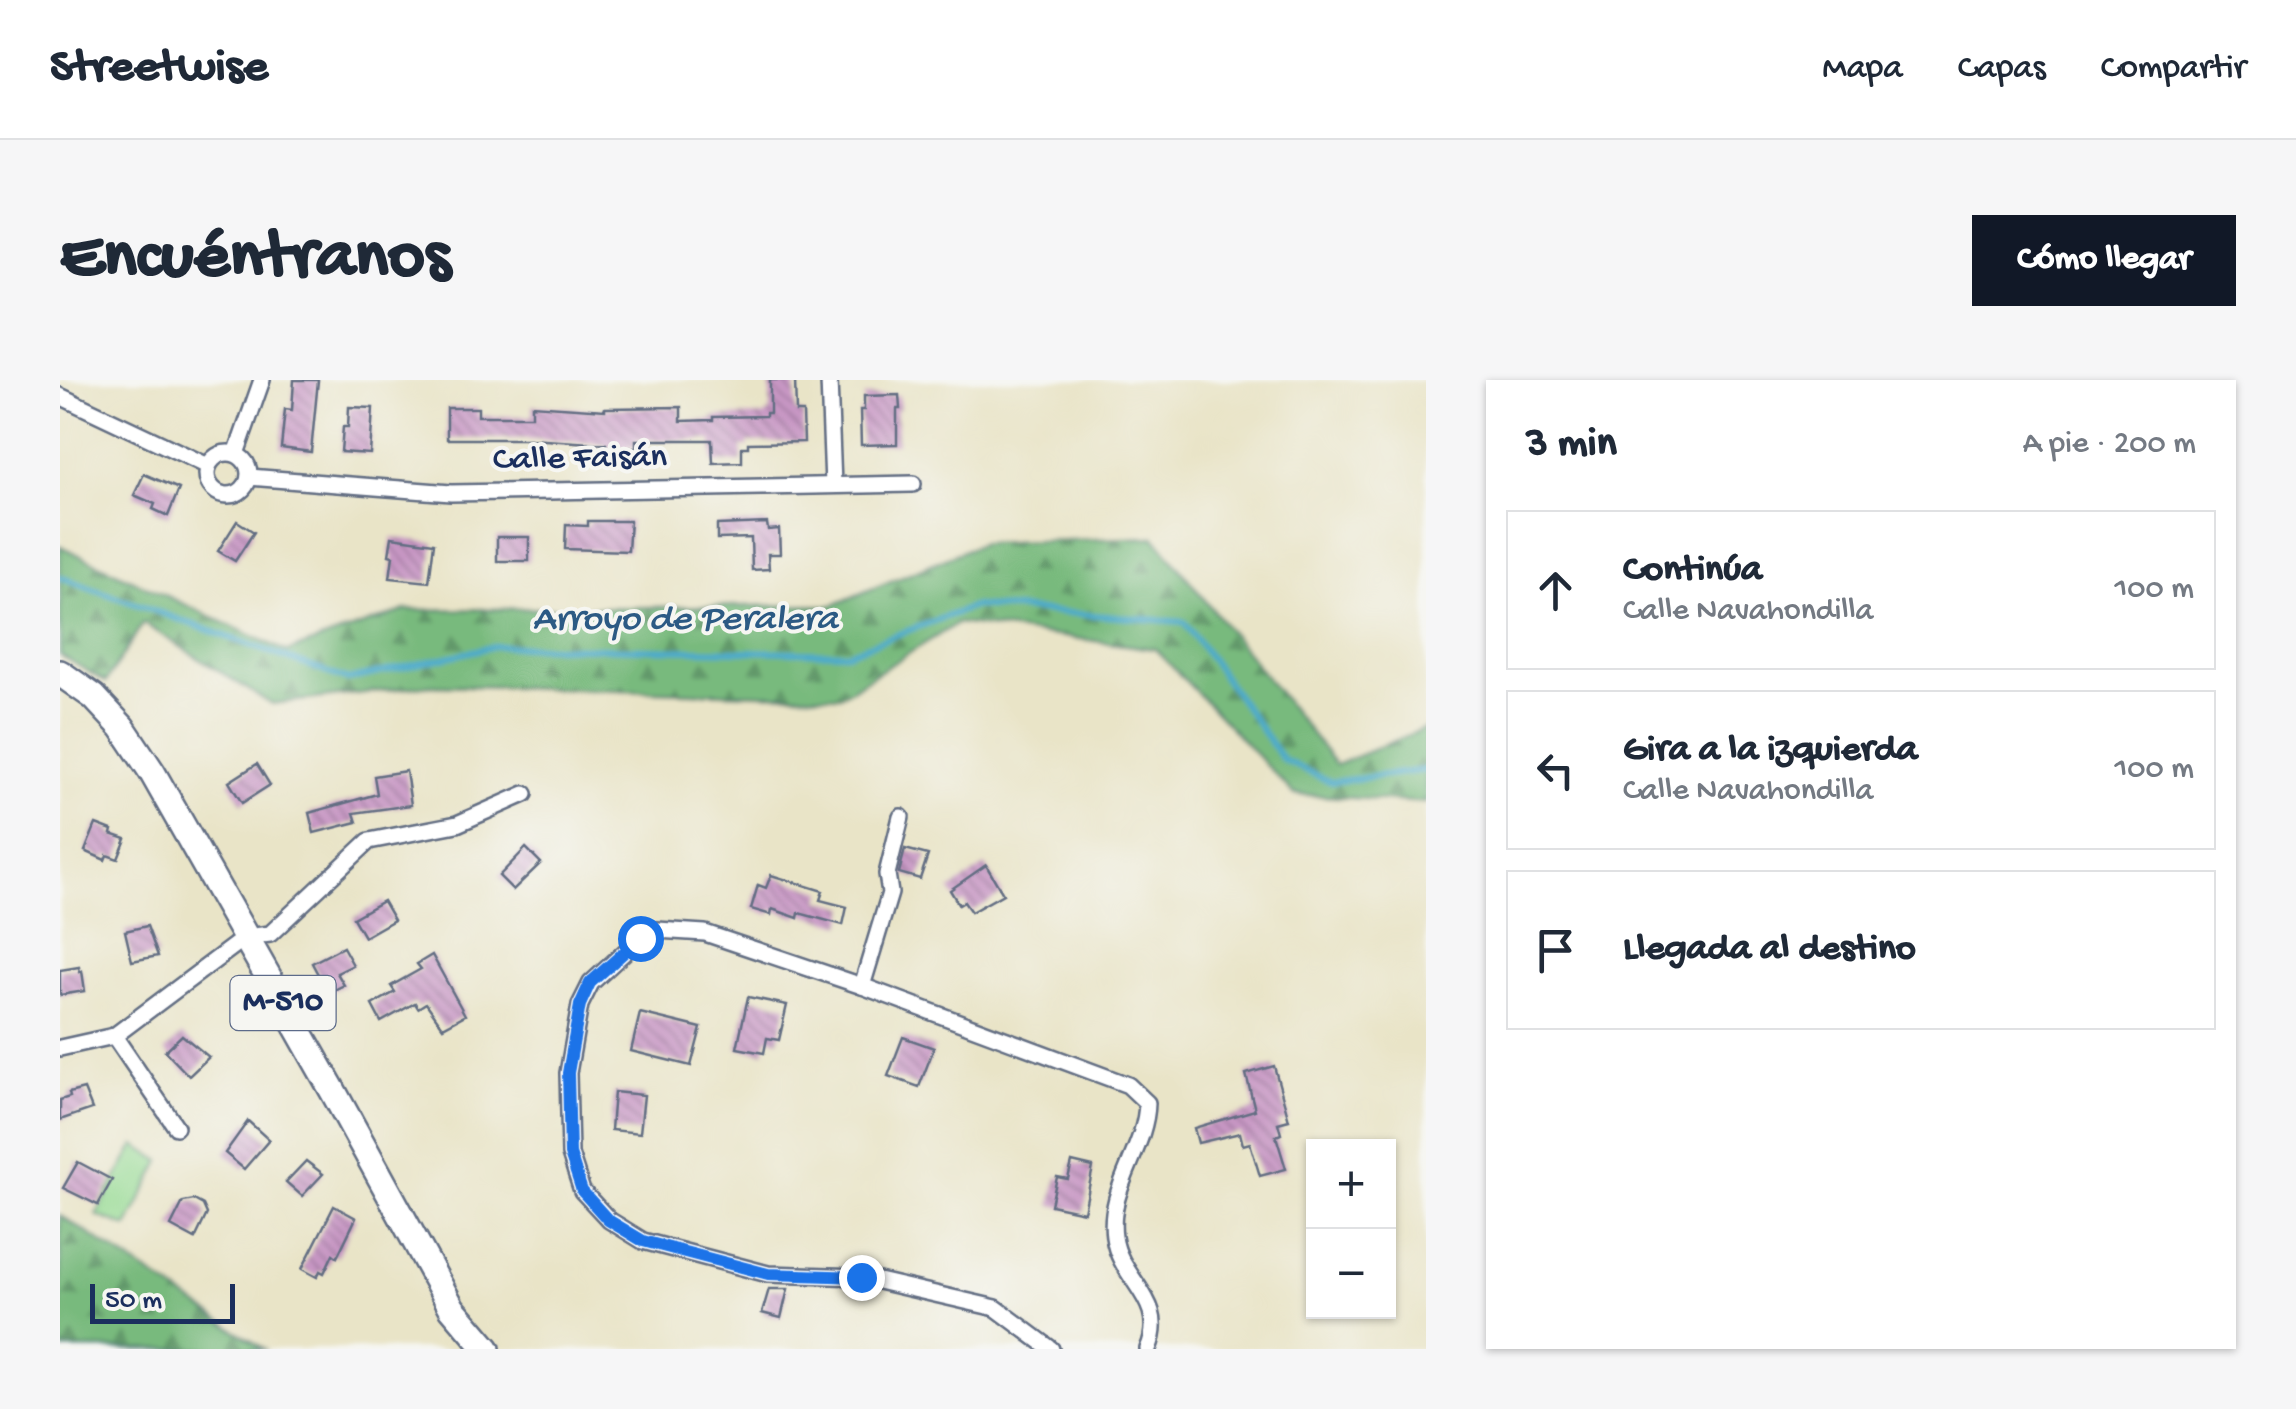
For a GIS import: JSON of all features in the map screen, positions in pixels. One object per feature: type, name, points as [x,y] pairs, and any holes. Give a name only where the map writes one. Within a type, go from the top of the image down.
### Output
[{"type":"main road","name":"M-510","points":[[60,673],[94,697],[122,728],[152,772],[452,1308],[481,1347]]},
{"type":"street","points":[[236,454],[262,380]]},
{"type":"street","points":[[829,380],[833,485]]},
{"type":"street","points":[[60,396],[208,466]]},
{"type":"street","points":[[220,454],[236,454],[248,468],[246,486],[231,496],[222,495],[208,484],[208,466],[220,454]]},
{"type":"street","name":"Calle Faisán","points":[[249,477],[451,493],[913,484]]},
{"type":"street","points":[[60,1048],[114,1036],[246,937],[270,934],[369,842],[458,824],[526,794]]},
{"type":"street","points":[[862,986],[890,893],[887,874],[901,817]]},
{"type":"street","points":[[1052,1349],[996,1308],[861,1277],[768,1274],[643,1241],[608,1220],[582,1191],[570,1154],[568,1073],[580,1005],[590,983],[640,938],[657,930],[705,932],[1128,1085],[1146,1103],[1146,1122],[1122,1180],[1113,1234],[1120,1261],[1150,1303],[1154,1336],[1148,1349]]},
{"type":"street","points":[[114,1036],[176,1127]]},
{"type":"green space","points":[[1155,537],[1336,765],[1426,728],[1426,803],[1294,794],[1155,649],[958,623],[840,696],[431,685],[271,704],[143,623],[106,682],[60,655],[60,546],[287,652],[406,610],[833,605],[982,543]]},
{"type":"green space","points":[[135,1145],[161,1161],[127,1227],[96,1215]]},
{"type":"green space","points":[[60,1215],[264,1349],[60,1349]]},
{"type":"building","points":[[294,380],[318,380],[311,452],[281,448],[285,409],[292,410]]},
{"type":"building","points":[[770,380],[795,380],[796,412],[803,412],[804,442],[748,443],[748,447],[742,447],[742,462],[713,463],[712,440],[636,440],[636,447],[606,448],[606,444],[529,439],[447,439],[447,408],[478,408],[478,416],[532,416],[532,405],[605,410],[681,407],[681,421],[766,416],[770,413]]},
{"type":"building","points":[[899,395],[897,444],[861,445],[860,410],[864,410],[864,396]]},
{"type":"building","points":[[349,407],[373,408],[370,454],[341,452]]},
{"type":"building","points":[[144,474],[179,489],[168,516],[153,509],[155,504],[134,495]]},
{"type":"building","points":[[237,521],[254,532],[235,561],[218,551]]},
{"type":"building","points":[[588,521],[630,521],[628,551],[565,549],[566,525],[588,526]]},
{"type":"building","points":[[767,523],[768,530],[779,529],[780,554],[768,554],[769,569],[752,570],[751,538],[717,539],[717,525]]},
{"type":"building","points":[[392,537],[434,543],[429,582],[390,578]]},
{"type":"building","points":[[497,537],[529,537],[529,561],[497,561]]},
{"type":"building","points":[[257,764],[270,785],[242,803],[229,782]]},
{"type":"building","points":[[406,771],[411,805],[354,813],[357,822],[314,833],[309,813],[377,794],[374,776]]},
{"type":"building","points":[[96,824],[126,839],[118,859],[107,855],[105,860],[85,851]]},
{"type":"building","points":[[526,848],[541,863],[513,890],[499,876]]},
{"type":"building","points":[[905,849],[928,855],[920,879],[899,873]]},
{"type":"building","points":[[986,865],[1003,894],[971,912],[964,902],[959,905],[950,890]]},
{"type":"building","points":[[771,875],[823,891],[820,900],[847,907],[843,925],[799,913],[798,918],[772,909],[771,915],[751,909],[758,885],[766,888]]},
{"type":"building","points":[[383,901],[394,920],[364,937],[353,918]]},
{"type":"building","points":[[147,926],[158,956],[132,961],[125,931]]},
{"type":"building","points":[[343,947],[353,965],[337,973],[344,985],[328,993],[312,963]]},
{"type":"building","points":[[432,955],[465,1015],[443,1027],[426,1003],[418,1008],[415,1003],[381,1022],[372,1005],[395,992],[391,986],[421,969],[417,964]]},
{"type":"building","points":[[79,967],[85,991],[60,995],[60,970]]},
{"type":"building","points":[[748,997],[787,1005],[779,1040],[767,1038],[764,1053],[737,1048]]},
{"type":"building","points":[[640,1013],[701,1028],[691,1066],[631,1051]]},
{"type":"building","points":[[182,1035],[209,1057],[189,1076],[165,1051]]},
{"type":"building","points":[[903,1037],[934,1048],[919,1087],[888,1076]]},
{"type":"building","points":[[1274,1066],[1289,1120],[1278,1123],[1281,1134],[1276,1136],[1286,1169],[1260,1176],[1250,1143],[1243,1145],[1240,1133],[1198,1143],[1194,1128],[1255,1110],[1246,1074]]},
{"type":"building","points":[[84,1089],[92,1109],[60,1120],[60,1100]]},
{"type":"building","points":[[614,1092],[644,1095],[640,1133],[611,1130]]},
{"type":"building","points":[[248,1121],[269,1140],[244,1169],[225,1153]]},
{"type":"building","points":[[306,1161],[323,1174],[302,1196],[286,1182]]},
{"type":"building","points":[[78,1162],[112,1180],[98,1205],[63,1188]]},
{"type":"building","points":[[1072,1162],[1093,1167],[1084,1212],[1051,1205],[1057,1177],[1068,1179]]},
{"type":"building","points":[[194,1200],[203,1205],[207,1214],[195,1239],[171,1226],[183,1202]]},
{"type":"building","points":[[334,1206],[356,1218],[337,1257],[333,1254],[324,1273],[320,1271],[317,1277],[302,1269]]},
{"type":"building","points":[[769,1289],[788,1289],[781,1318],[762,1313]]},
{"type":"waterway","name":"Arroyo de Peralera","points":[[60,577],[348,680],[495,646],[847,653],[975,606],[1184,622],[1283,760],[1331,782],[1426,770]]},
{"type":"route","points":[[640,938],[590,983],[580,1005],[568,1073],[570,1154],[582,1191],[608,1220],[643,1241],[768,1274],[861,1277]]}]
